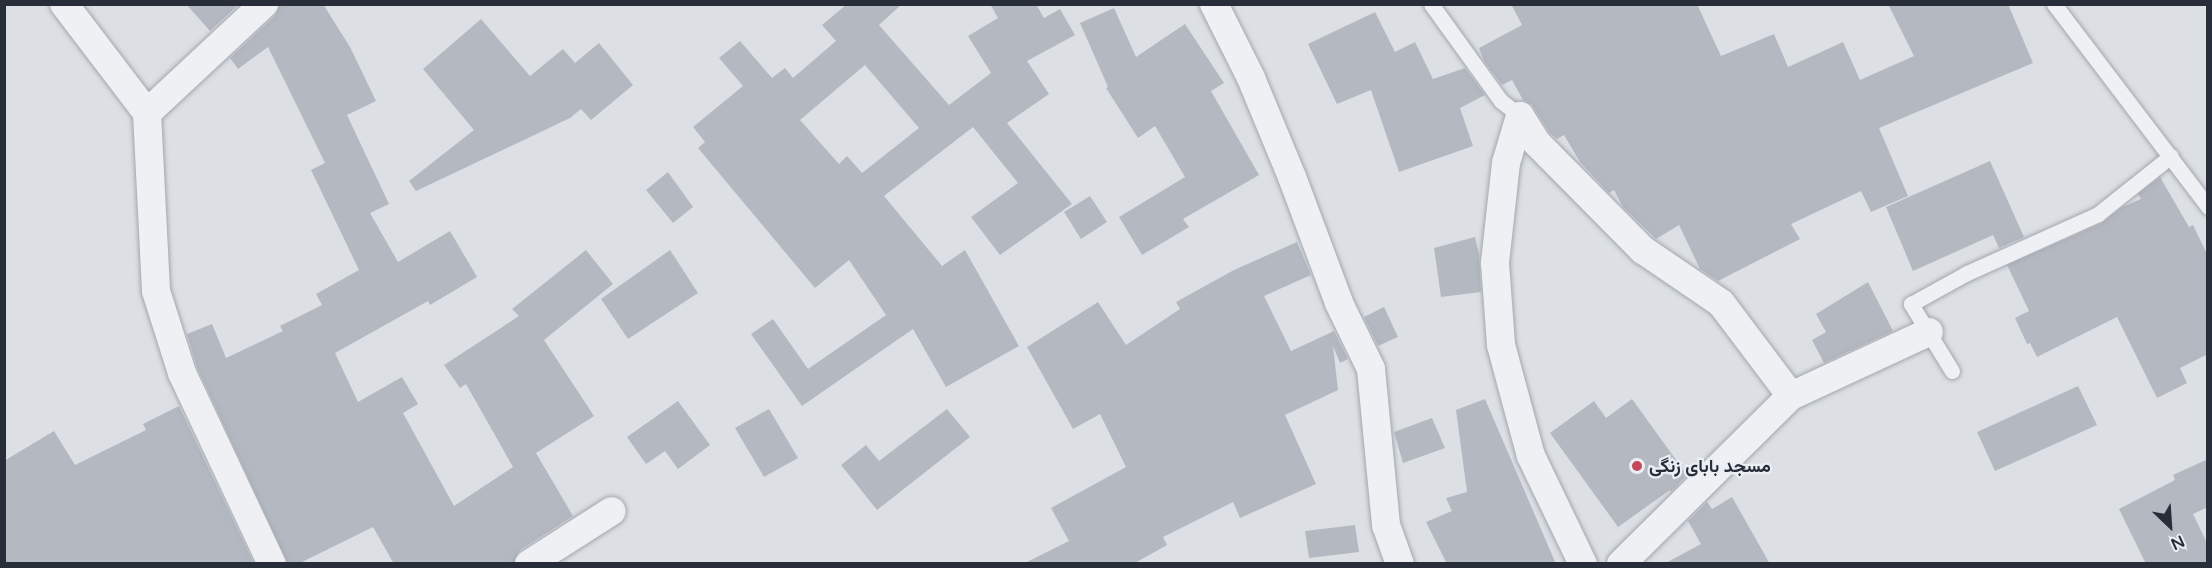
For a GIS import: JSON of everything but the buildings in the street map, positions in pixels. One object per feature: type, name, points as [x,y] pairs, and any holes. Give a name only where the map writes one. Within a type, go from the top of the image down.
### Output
[{"type":"street","points":[[64,4],[147,113],[156,291],[182,373],[272,564]]},
{"type":"street","points":[[147,113],[264,4]]},
{"type":"street","points":[[1214,4],[1251,78],[1292,177],[1339,303],[1371,369],[1386,525],[1400,564]]},
{"type":"street","points":[[1520,116],[1537,143],[1643,250],[1721,303],[1791,396]]},
{"type":"street","points":[[1520,116],[1506,163],[1495,263],[1501,345],[1531,456],[1583,564]]},
{"type":"street","points":[[1621,564],[1791,396],[1929,332]]},
{"type":"street","points":[[529,564],[612,512]]},
{"type":"lane","points":[[1431,4],[1501,100],[1520,116]]},
{"type":"lane","points":[[2054,4],[2208,207]]},
{"type":"lane","points":[[1952,371],[1911,304],[1967,273],[2098,214],[2171,156]]},
{"type":"place","name":"مسجد بابای زنگی","points":[[1637,466]]}]
